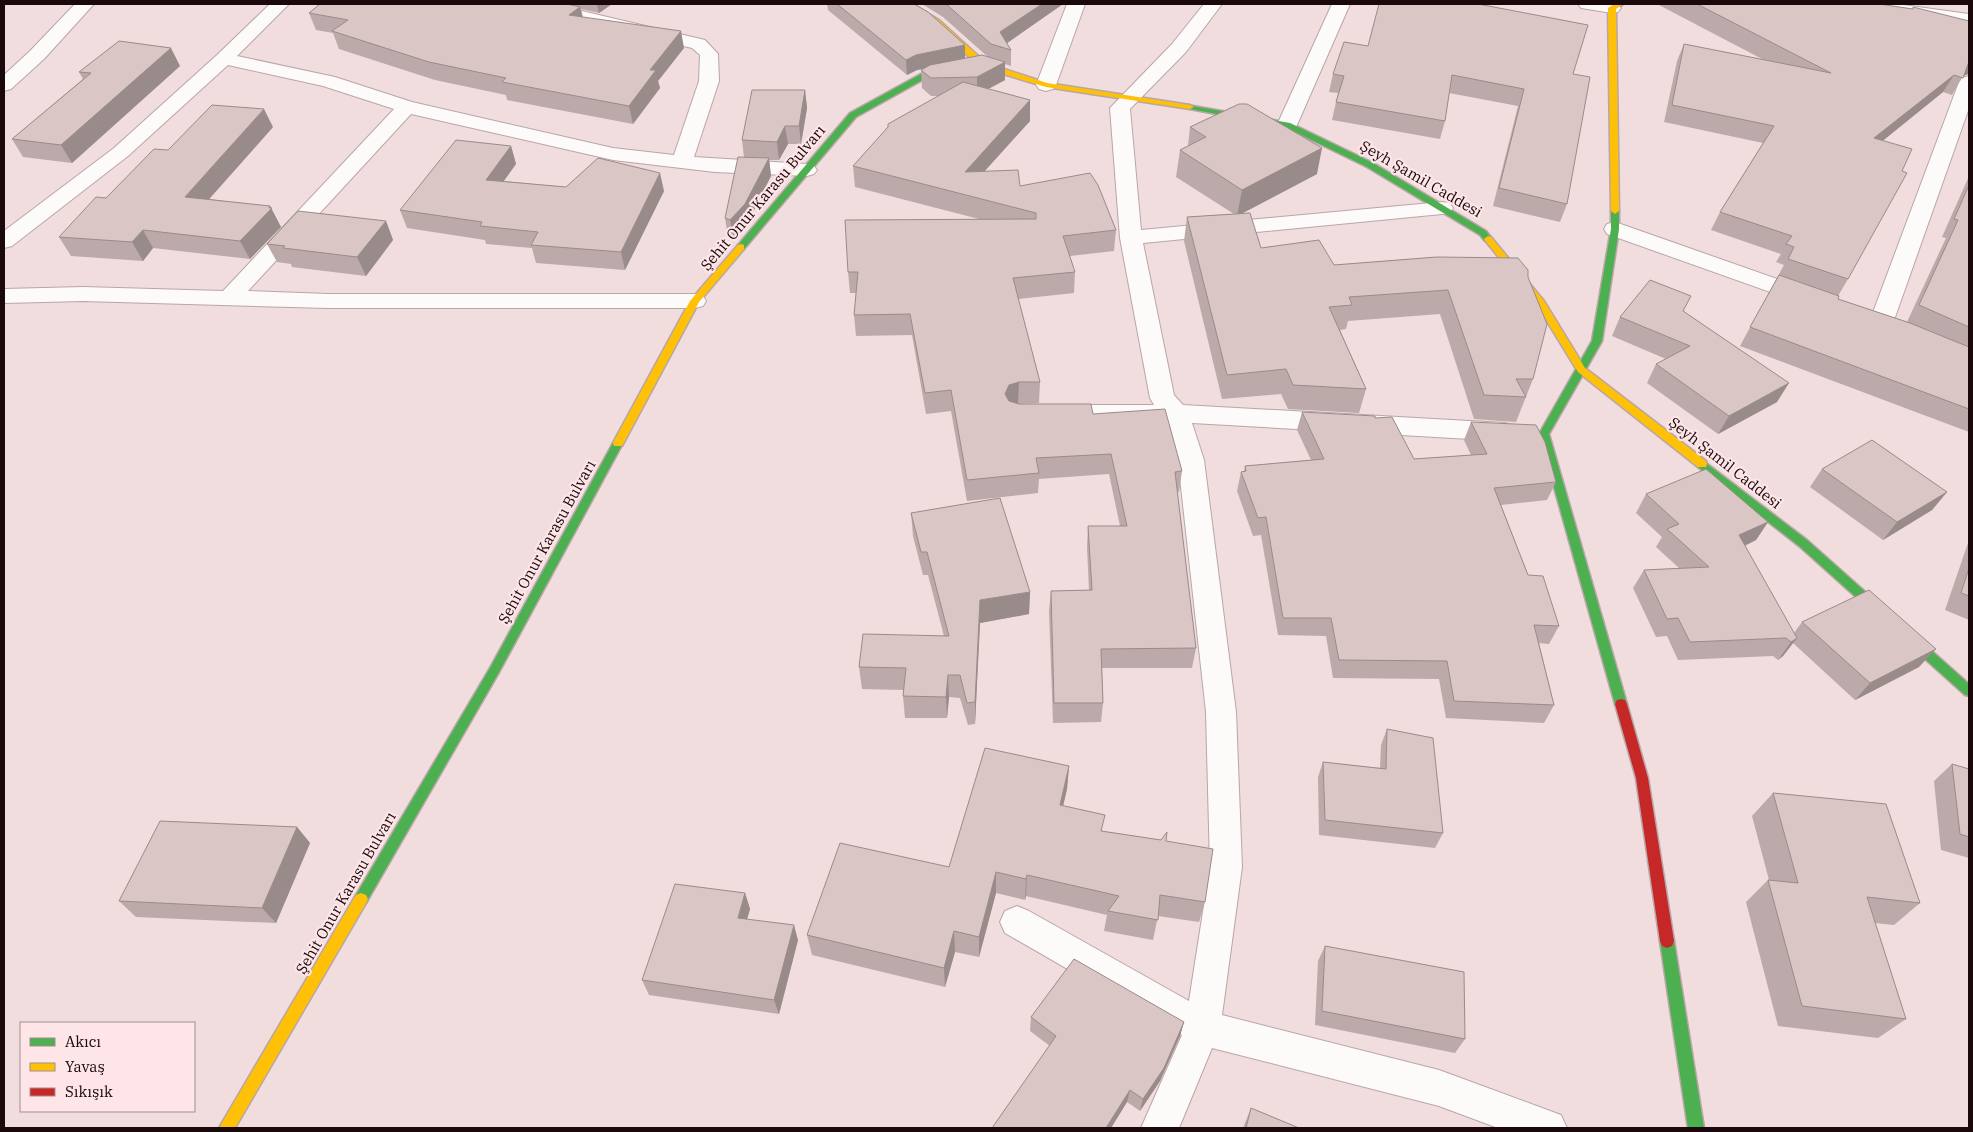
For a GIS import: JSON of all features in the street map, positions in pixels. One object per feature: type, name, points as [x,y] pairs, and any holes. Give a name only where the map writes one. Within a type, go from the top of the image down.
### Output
[{"type":"street","points":[[4,86],[85,4]]},
{"type":"street","points":[[4,241],[121,152],[224,59],[280,4]]},
{"type":"street","points":[[531,4],[698,44],[709,54],[710,81],[695,120],[682,163]]},
{"type":"street","points":[[907,4],[936,22],[984,65]]},
{"type":"street","points":[[1046,85],[1076,4]]},
{"type":"street","points":[[1160,1128],[1203,1028],[1226,867],[1221,712],[1191,460],[1176,413],[1162,398],[1131,238],[1120,108],[1179,48],[1213,4]]},
{"type":"street","points":[[1287,124],[1341,4]]},
{"type":"street","points":[[1586,4],[1616,6],[1615,229],[1597,341],[1544,434],[1642,778],[1696,1128]]},
{"type":"street","points":[[1858,4],[1969,19]]},
{"type":"street","points":[[224,59],[328,81],[407,107],[613,154],[682,163],[807,170]]},
{"type":"street","name":"Şeyh Şamil Caddesi","points":[[984,65],[1046,85],[1287,124],[1370,165],[1483,233],[1541,303],[1581,370],[1803,543],[1969,691]]},
{"type":"street","name":"Şehit Onur Karasu Bulvarı","points":[[226,1128],[494,671],[695,301],[853,115],[924,76],[984,65]]},
{"type":"street","points":[[1881,323],[1969,82]]},
{"type":"street","points":[[229,298],[407,107]]},
{"type":"street","points":[[1131,238],[1442,208]]},
{"type":"street","points":[[1615,229],[1826,304]]},
{"type":"street","points":[[4,296],[83,294],[328,300],[695,301]]},
{"type":"street","points":[[1038,414],[1176,413],[1544,434]]},
{"type":"street","points":[[1017,922],[1203,1028],[1439,1088],[1548,1128]]},
{"type":"building","points":[[320,4],[567,4],[580,7],[569,15],[681,31],[650,70],[656,70],[629,106],[502,82],[506,78],[429,62],[332,31],[348,20],[309,13]]},
{"type":"building","points":[[837,4],[914,4],[928,12],[965,45],[916,55],[906,60]]},
{"type":"building","points":[[946,4],[1042,4],[1000,32],[1011,50],[991,44]]},
{"type":"building","points":[[1379,4],[1478,4],[1588,25],[1573,74],[1590,77],[1567,204],[1499,188],[1524,89],[1452,75],[1445,121],[1336,102],[1344,76],[1333,74],[1344,42],[1368,46]]},
{"type":"building","points":[[1697,4],[1879,4],[1913,9],[1913,7],[1969,21],[1969,62],[1963,78],[1954,75],[1874,138],[1912,149],[1902,171],[1907,173],[1848,279],[1788,259],[1794,247],[1786,244],[1792,236],[1720,212],[1774,126],[1672,105],[1684,44],[1831,73]]},
{"type":"building","points":[[119,41],[171,48],[61,145],[12,139],[91,73],[79,72]]},
{"type":"building","points":[[982,55],[1005,62],[977,77],[931,78],[921,70],[930,65]]},
{"type":"building","points":[[963,82],[1030,100],[965,172],[1018,170],[1020,186],[1090,173],[1098,185],[1116,230],[1063,236],[1075,272],[1013,278],[1040,382],[1019,382],[1009,385],[1005,394],[1009,401],[1019,404],[1091,404],[1093,414],[1165,409],[1182,471],[1175,472],[1196,648],[1101,649],[1103,703],[1054,703],[1051,591],[1092,590],[1088,526],[1127,526],[1111,454],[1036,458],[1039,473],[967,480],[951,390],[925,393],[910,314],[854,315],[858,272],[848,272],[845,220],[1036,219],[1036,213],[853,166],[888,127],[888,124]]},
{"type":"building","points":[[752,90],[805,90],[799,126],[785,126],[777,142],[742,140]]},
{"type":"building","points":[[1239,104],[1247,104],[1322,148],[1242,190],[1180,150],[1206,137],[1190,127]]},
{"type":"building","points":[[212,105],[264,109],[185,197],[270,206],[269,208],[272,208],[240,241],[143,230],[132,242],[59,237],[96,197],[106,198],[154,149],[168,150]]},
{"type":"building","points":[[456,140],[511,146],[486,180],[566,187],[598,158],[660,173],[621,252],[531,245],[538,232],[480,226],[482,222],[400,210]]},
{"type":"building","points":[[738,157],[769,158],[745,204],[730,220],[725,218]]},
{"type":"building","points":[[1969,185],[1969,327],[1919,305],[1958,220],[1954,219]]},
{"type":"building","points":[[298,211],[386,221],[357,257],[283,248],[285,246],[267,244]]},
{"type":"building","points":[[1250,213],[1261,248],[1319,240],[1334,265],[1437,257],[1518,258],[1528,270],[1528,277],[1547,324],[1533,379],[1516,379],[1526,397],[1484,395],[1448,290],[1349,297],[1352,305],[1329,307],[1366,389],[1293,385],[1286,369],[1227,375],[1187,217]]},
{"type":"building","points":[[1779,275],[1839,296],[1838,299],[1910,323],[1969,347],[1969,409],[1750,327]]},
{"type":"building","points":[[1650,280],[1691,296],[1683,311],[1789,383],[1729,416],[1656,364],[1690,346],[1620,317]]},
{"type":"building","points":[[1302,412],[1375,416],[1375,418],[1392,417],[1414,459],[1487,454],[1471,422],[1536,425],[1545,442],[1556,482],[1494,488],[1528,575],[1543,576],[1559,626],[1534,625],[1554,705],[1454,701],[1447,661],[1339,660],[1331,618],[1283,618],[1266,517],[1258,518],[1241,472],[1246,471],[1245,466],[1324,459]]},
{"type":"building","points":[[1872,440],[1947,492],[1897,522],[1822,469]]},
{"type":"building","points":[[1706,469],[1768,522],[1739,535],[1797,638],[1791,642],[1786,638],[1690,642],[1678,618],[1667,619],[1644,570],[1709,567],[1667,529],[1679,524],[1646,494]]},
{"type":"building","points":[[1000,498],[1030,592],[980,600],[975,702],[967,703],[960,675],[948,675],[946,697],[903,696],[906,668],[859,667],[863,634],[949,636],[927,552],[921,552],[911,513]]},
{"type":"building","points":[[1969,568],[1969,596],[1961,593]]},
{"type":"building","points":[[1869,590],[1936,649],[1870,683],[1802,622]]},
{"type":"building","points":[[1387,729],[1433,738],[1443,833],[1325,820],[1323,762],[1386,769]]},
{"type":"building","points":[[985,748],[1069,766],[1060,805],[1105,815],[1101,831],[1161,840],[1167,832],[1166,841],[1213,849],[1205,902],[1160,895],[1158,920],[1108,911],[1119,896],[1027,875],[1026,879],[996,872],[979,937],[954,931],[944,968],[807,935],[840,843],[949,867]]},
{"type":"building","points":[[1952,764],[1969,769],[1969,837],[1960,834]]},
{"type":"building","points":[[1773,793],[1886,804],[1920,903],[1867,897],[1906,1019],[1802,1006],[1768,880],[1798,883]]},
{"type":"building","points":[[160,821],[297,827],[262,908],[119,901]]},
{"type":"building","points":[[675,884],[745,893],[738,918],[794,925],[774,1000],[642,980]]},
{"type":"building","points":[[1325,946],[1464,972],[1465,1039],[1322,1011]]},
{"type":"building","points":[[1074,959],[1184,1022],[1164,1068],[1143,1099],[1130,1090],[1106,1128],[992,1128],[1056,1036],[1031,1017]]},
{"type":"building","points":[[1251,1108],[1299,1128],[1246,1128]]},
{"type":"traffic: fast","points":[[741,247],[853,115],[924,76],[957,70]]},
{"type":"traffic: fast","points":[[1190,107],[1287,125],[1370,165],[1483,233],[1488,239]]},
{"type":"traffic: fast","points":[[1615,211],[1615,229],[1597,341],[1544,434],[1621,704]]},
{"type":"traffic: fast","points":[[361,899],[494,671],[618,443]]},
{"type":"traffic: fast","points":[[1702,464],[1803,543],[1969,691]]},
{"type":"traffic: fast","points":[[1667,941],[1696,1128]]},
{"type":"traffic: slow","points":[[907,4],[936,22],[983,65],[1046,85],[1190,107]]},
{"type":"traffic: slow","points":[[1615,211],[1612,8],[1619,4]]},
{"type":"traffic: slow","points":[[1488,239],[1541,303],[1581,370],[1702,464]]},
{"type":"traffic: slow","points":[[618,443],[695,301],[741,247]]},
{"type":"traffic: slow","points":[[227,1128],[361,899]]},
{"type":"traffic: jam","points":[[1621,704],[1642,778],[1667,941]]}]
